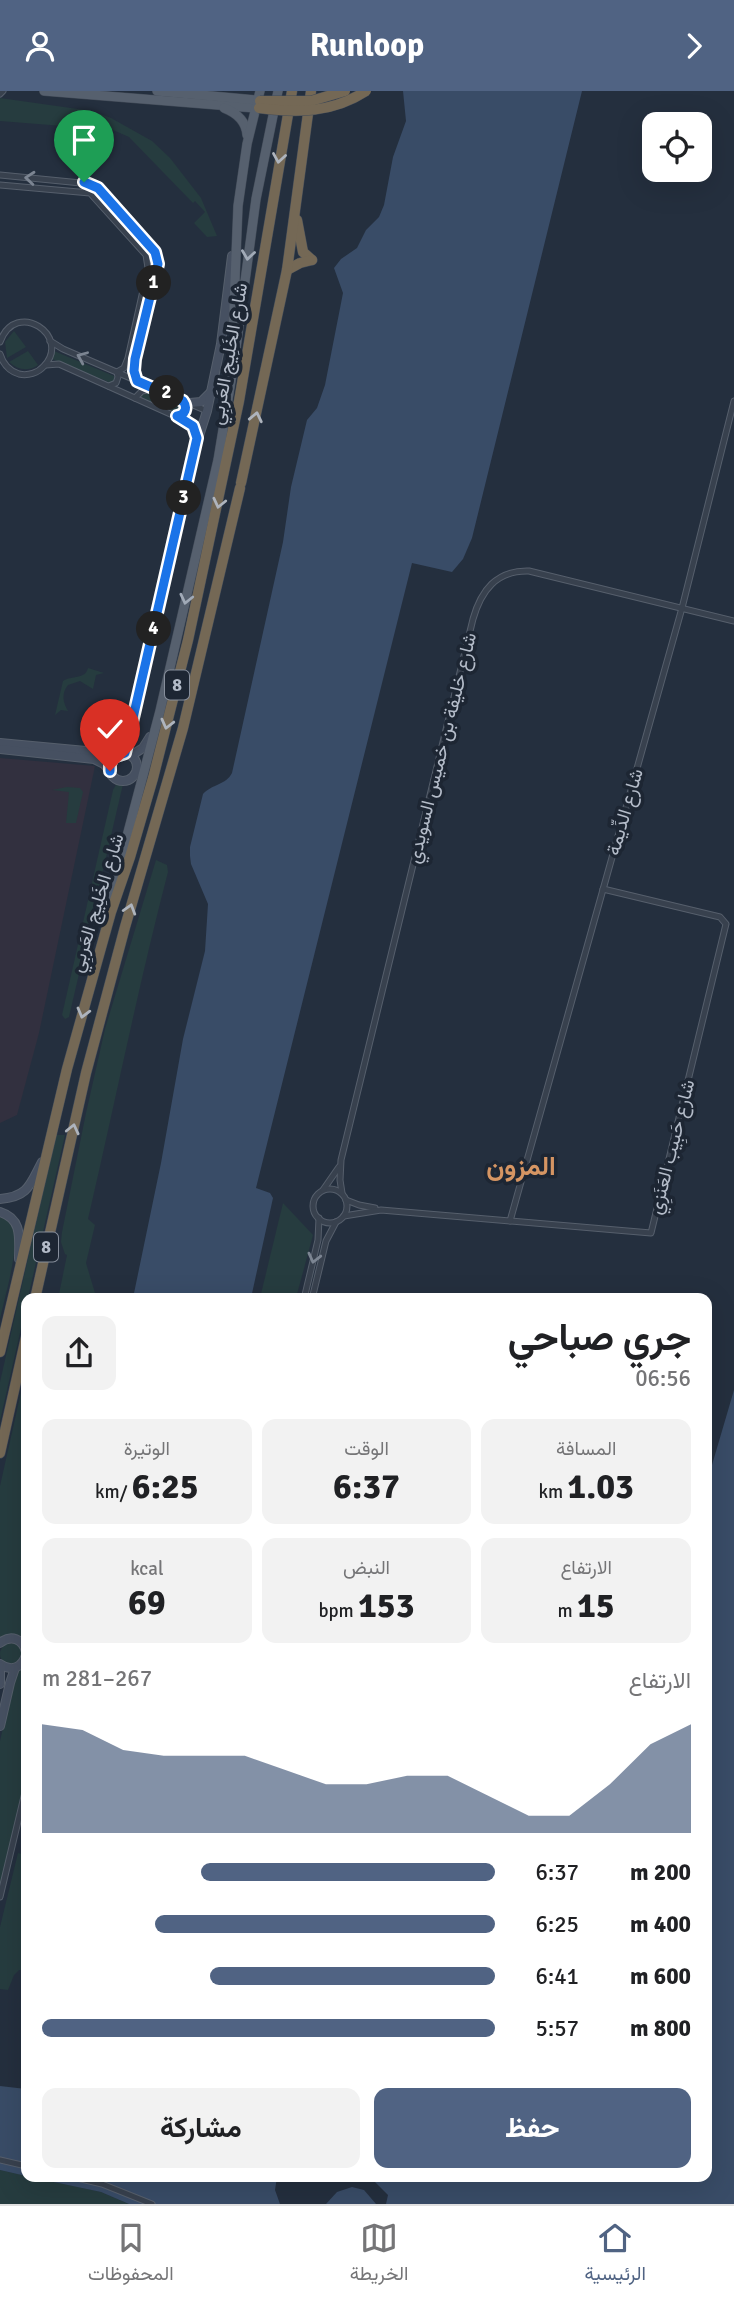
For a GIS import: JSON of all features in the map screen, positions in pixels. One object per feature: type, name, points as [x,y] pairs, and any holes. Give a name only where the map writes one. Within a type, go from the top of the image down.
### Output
[{"type":"highway","name":"شارع الخَلِيج العَربِي","points":[[0,1352],[67,1069],[166,729],[239,401],[292,91]]},
{"type":"highway","name":"شارع الخَلِيج العَربِي","points":[[36,1293],[86,1073],[186,714],[240,486],[287,269],[310,91]]},
{"type":"highway","points":[[258,102],[311,101],[345,91]]},
{"type":"highway","points":[[258,102],[307,112],[343,103],[366,91]]},
{"type":"highway","points":[[287,269],[312,260],[303,252],[295,216]]},
{"type":"highway","points":[[0,1453],[21,1359]]},
{"type":"main road","points":[[44,91],[216,106],[258,102]]},
{"type":"main road","points":[[157,91],[258,102]]},
{"type":"main road","points":[[111,912],[117,874],[160,711],[218,460],[256,199],[278,91]]},
{"type":"main road","points":[[218,460],[234,308],[236,229],[247,144],[258,102]]},
{"type":"main road","points":[[216,106],[234,112],[242,120],[247,131],[247,144]]},
{"type":"street","points":[[0,175],[91,184],[98,188],[153,248],[158,264],[134,371],[137,381]]},
{"type":"street","points":[[0,184],[90,193],[144,252],[148,268],[125,365],[117,372]]},
{"type":"street","points":[[125,754],[197,442],[207,411],[223,333],[236,229]]},
{"type":"street","points":[[0,339],[12,325],[29,322],[44,330],[50,341],[51,353],[46,365]]},
{"type":"street","points":[[50,341],[207,411]]},
{"type":"street","points":[[131,343],[134,346],[139,345]]},
{"type":"street","points":[[0,355],[8,368],[18,373],[33,373],[46,365],[60,364],[109,386],[125,387]]},
{"type":"street","points":[[109,386],[118,380],[117,372]]},
{"type":"street","points":[[123,375],[125,387],[135,398],[193,426],[197,442]]},
{"type":"street","points":[[135,398],[144,390],[155,389]]},
{"type":"street","points":[[190,403],[204,401],[210,393]]},
{"type":"street","points":[[177,416],[182,415],[186,408],[181,399]]},
{"type":"street","name":"شارع الدِّيمة","points":[[510,1221],[682,608],[734,401]]},
{"type":"street","name":"شارع خليفة بن خميس السويدي","points":[[323,1191],[341,1160],[481,595],[500,577],[529,571],[734,621]]},
{"type":"street","points":[[110,771],[111,760],[146,744],[160,711]]},
{"type":"street","points":[[0,743],[125,754],[137,763],[136,772],[127,780]]},
{"type":"street","points":[[0,749],[102,758],[102,753]]},
{"type":"street","points":[[85,757],[97,760],[115,778],[127,780],[135,791],[133,813]]},
{"type":"street","name":"شارع حَبِيب العَنَزِي","points":[[346,1200],[381,1210],[651,1233],[726,923],[720,917],[603,889]]},
{"type":"street","points":[[0,1200],[16,1198],[26,1190],[47,1153]]},
{"type":"street","name":"شارع خليفة بن خميس السويدي","points":[[341,1160],[342,1193]]},
{"type":"street","points":[[305,1293],[318,1240],[318,1218],[314,1203],[317,1196],[330,1189],[342,1193],[347,1208],[327,1237],[313,1293]]},
{"type":"street","points":[[0,1200],[6,1206],[0,1212]]},
{"type":"street","name":"شارع حَبِيب العَنَزِي","points":[[344,1216],[381,1210]]},
{"type":"street","points":[[0,1212],[12,1217],[17,1224],[20,1235],[19,1268]]},
{"type":"street","points":[[318,1218],[325,1222],[337,1221]]},
{"type":"street","points":[[0,1643],[15,1638],[21,1642]]},
{"type":"street","points":[[0,1684],[0,1665],[7,1668],[21,1666]]},
{"type":"street","points":[[0,1725],[10,1683],[21,1666]]},
{"type":"street","points":[[0,1897],[21,1810]]},
{"type":"street","points":[[0,2160],[21,2165]]},
{"type":"street","points":[[94,2182],[152,2204]]},
{"type":"shaded area","points":[[0,758],[95,766],[39,1033],[17,1115],[0,1123]]},
{"type":"green space","points":[[0,98],[92,111],[111,118],[152,141],[170,158],[201,198],[217,236],[207,237],[194,223],[205,212],[129,137],[113,130],[0,121]]},
{"type":"green space","points":[[14,331],[26,347],[7,358],[5,342]]},
{"type":"green space","points":[[28,351],[38,365],[23,369],[9,362]]},
{"type":"green space","points":[[54,351],[114,376],[114,381],[111,383],[52,359]]},
{"type":"green space","points":[[146,391],[180,405],[182,410],[175,414],[139,396]]},
{"type":"green space","points":[[88,668],[104,673],[96,675],[93,689],[80,681],[68,685],[64,698],[68,711],[61,710],[55,715],[63,681],[81,676]]},
{"type":"green space","points":[[117,783],[123,784],[69,1017],[65,1019],[62,1015],[113,790]]},
{"type":"green space","points":[[80,788],[83,792],[76,823],[66,823],[69,792],[52,790]]},
{"type":"green space","points":[[156,860],[167,865],[168,872],[88,1219],[95,1225],[86,1263],[95,1293],[59,1293],[67,1255],[61,1242],[62,1232],[105,1029]]},
{"type":"green space","points":[[56,1135],[65,1135],[29,1293],[21,1293],[21,1329],[0,1421],[0,1382]]},
{"type":"green space","points":[[283,1203],[313,1235],[297,1293],[261,1293]]},
{"type":"green space","points":[[0,1216],[13,1226],[15,1245],[0,1319]]},
{"type":"green space","points":[[21,1392],[21,1642],[0,1638],[0,1486]]},
{"type":"green space","points":[[11,1643],[19,1646],[19,1662],[11,1665],[3,1662],[0,1654],[3,1646]]},
{"type":"green space","points":[[21,1670],[21,1798],[0,1888],[0,1741],[14,1678]]},
{"type":"green space","points":[[18,1853],[21,1854],[21,1970],[14,1975],[8,1990],[0,1989],[0,1927]]},
{"type":"green space","points":[[0,2170],[21,2175],[21,2182],[55,2182],[101,2192],[129,2204],[0,2204]]},
{"type":"water","points":[[403,91],[582,91],[472,538],[463,559],[452,572],[412,563],[256,1188],[270,1193],[273,1198],[252,1293],[134,1293],[183,1039],[205,951],[208,904],[191,864],[190,847],[203,794],[226,780],[232,773],[307,420],[317,408],[325,385],[343,293],[334,268],[341,259],[357,248],[366,230],[379,217],[384,205],[393,157],[406,121]]},
{"type":"water","points":[[734,1390],[734,2204],[386,2204],[388,2195],[375,2182],[712,2182],[712,1465]]},
{"type":"water","points":[[0,2086],[21,2088],[21,2175],[0,2170]]},
{"type":"water","points":[[54,2182],[276,2182],[275,2190],[280,2204],[129,2204],[101,2192]]},
{"type":"water","points":[[352,2187],[364,2190],[376,2204],[326,2204],[337,2192]]},
{"type":"district","name":"المزون","points":[[521,1167]]},
{"type":"route","points":[[84,182],[98,188],[157,256],[158,264],[135,359],[134,374],[137,381],[183,401],[185,411],[177,416],[193,426],[197,438],[125,753],[113,757],[110,771]]}]
